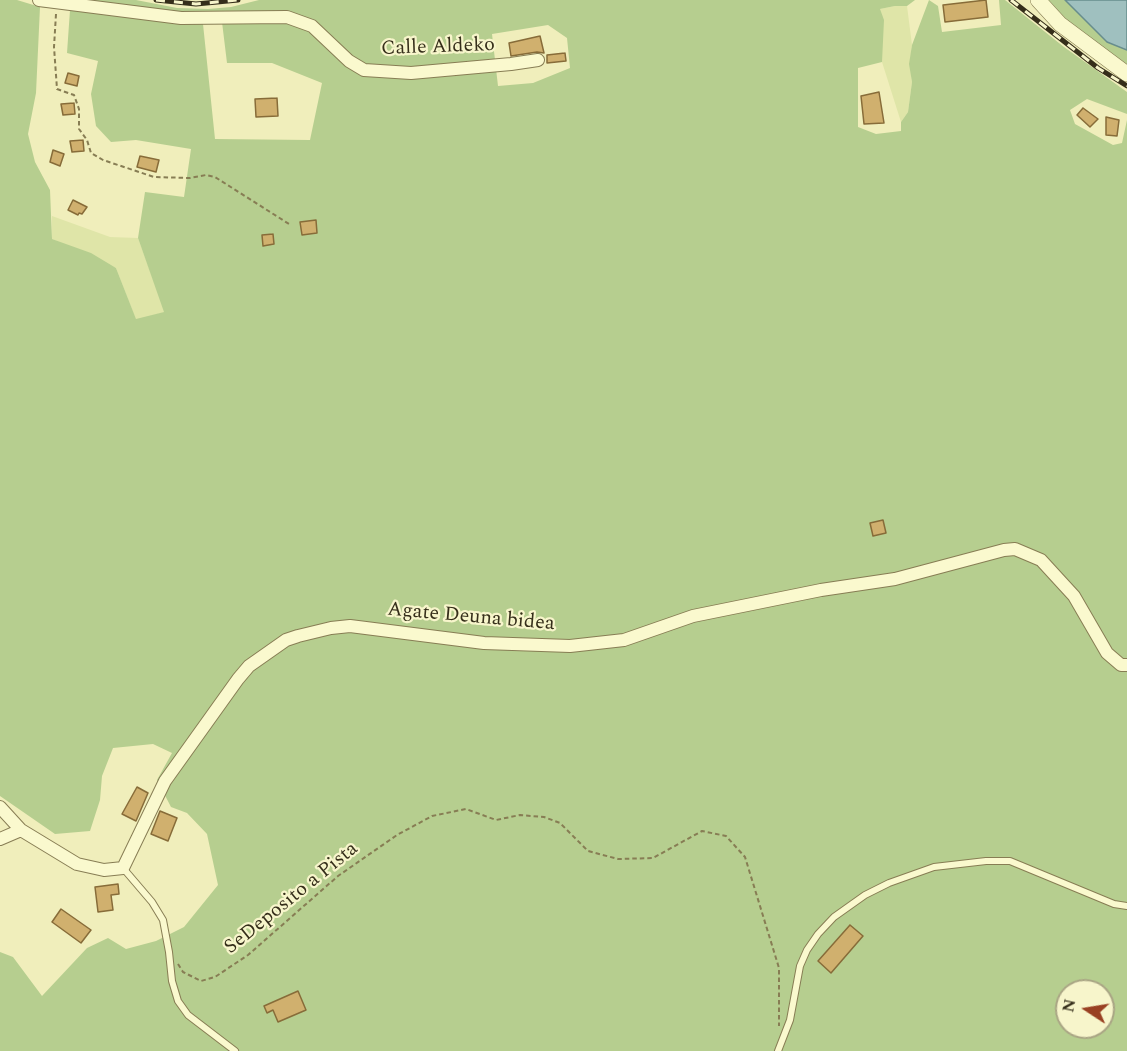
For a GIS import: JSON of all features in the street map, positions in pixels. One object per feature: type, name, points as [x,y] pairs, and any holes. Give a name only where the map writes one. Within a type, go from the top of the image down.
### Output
[{"type":"street","name":"Calle Aldeko","points":[[39,0],[181,18],[287,17],[312,26],[349,61],[363,70],[411,73],[538,60]]},
{"type":"street","points":[[1038,0],[1060,24],[1127,74]]},
{"type":"street","name":"Agate Deuna bidea","points":[[123,868],[165,781],[238,679],[249,666],[286,640],[323,630],[350,626],[484,642],[559,645],[624,640],[693,616],[821,590],[895,579],[1015,549],[1041,560],[1074,596],[1107,653],[1121,665],[1127,665]]},
{"type":"street","points":[[0,807],[21,830],[77,864],[104,870],[123,868]]},
{"type":"street","points":[[0,838],[21,830]]},
{"type":"lane","points":[[778,1051],[790,1020],[800,966],[807,950],[834,917],[865,895],[889,883],[934,867],[986,861],[1010,861],[1114,904],[1127,906]]},
{"type":"lane","points":[[123,868],[152,902],[163,920],[170,952],[171,981],[178,1001],[188,1015],[235,1051]]},
{"type":"path","points":[[57,2],[54,47],[57,88],[74,95],[79,109],[79,129],[87,140],[91,153],[103,160],[154,177],[183,178],[206,175],[215,177],[289,224]]},
{"type":"path","name":"SeDeposito a Pista","points":[[170,952],[183,972],[201,981],[215,977],[248,955],[338,876],[397,835],[432,816],[466,809],[496,820],[520,815],[544,817],[560,823],[588,851],[618,859],[653,858],[702,831],[726,836],[745,857],[779,968],[778,1029]]},
{"type":"green space","points":[[0,0],[17,0],[40,7],[43,0],[136,0],[177,8],[208,9],[231,7],[259,0],[915,0],[907,6],[880,9],[884,20],[882,62],[858,68],[858,127],[876,134],[901,131],[901,122],[908,112],[912,82],[909,64],[912,45],[929,0],[938,6],[942,32],[1001,25],[999,0],[1005,0],[1064,47],[1127,92],[1127,114],[1087,99],[1070,110],[1075,124],[1113,145],[1122,143],[1127,120],[1127,1051],[0,1051],[0,952],[13,957],[42,996],[87,948],[108,938],[126,949],[156,941],[184,927],[218,885],[207,834],[187,813],[171,807],[157,780],[172,753],[153,744],[113,748],[102,776],[100,800],[90,831],[55,834],[0,796]],"holes":[[[40,7],[70,10],[67,53],[98,61],[91,94],[96,126],[111,142],[136,140],[191,149],[184,197],[145,192],[138,238],[164,312],[136,319],[116,268],[91,253],[52,239],[50,190],[35,162],[28,134],[36,93]],[[222,22],[227,63],[272,63],[322,83],[310,140],[215,139],[203,24]],[[548,25],[567,38],[570,68],[533,83],[498,86],[492,34]]]},
{"type":"green space","points":[[1046,0],[1065,0],[1107,42],[1127,50],[1127,68],[1091,43]]},
{"type":"green space","points":[[907,6],[912,45],[910,64],[912,82],[908,112],[901,122],[882,62],[880,9]]},
{"type":"green space","points":[[52,216],[110,237],[138,238],[165,312],[136,320],[116,268],[52,239]]},
{"type":"water","points":[[1065,0],[1127,0],[1127,50],[1107,42]]},
{"type":"building","points":[[986,0],[988,17],[945,22],[943,5]]},
{"type":"building","points":[[540,36],[544,53],[511,56],[509,43]]},
{"type":"building","points":[[565,53],[566,61],[547,63],[547,55]]},
{"type":"building","points":[[68,73],[79,76],[77,86],[65,83]]},
{"type":"building","points":[[879,92],[884,123],[864,124],[861,96]]},
{"type":"building","points":[[277,98],[278,116],[256,117],[255,99]]},
{"type":"building","points":[[74,103],[75,114],[63,115],[61,104]]},
{"type":"building","points":[[1083,108],[1098,119],[1090,127],[1077,115]]},
{"type":"building","points":[[1106,117],[1119,120],[1117,136],[1106,135]]},
{"type":"building","points":[[83,140],[84,151],[72,152],[70,141]]},
{"type":"building","points":[[53,150],[64,154],[60,166],[50,162]]},
{"type":"building","points":[[140,156],[159,160],[156,172],[137,167]]},
{"type":"building","points":[[73,200],[87,207],[82,214],[78,215],[68,210]]},
{"type":"building","points":[[316,220],[317,233],[302,235],[300,222]]},
{"type":"building","points":[[273,234],[274,244],[263,246],[262,235]]},
{"type":"building","points":[[883,520],[886,533],[873,536],[870,523]]},
{"type":"building","points":[[137,787],[148,793],[136,821],[122,814]]},
{"type":"building","points":[[160,811],[177,818],[168,841],[151,834]]},
{"type":"building","points":[[118,884],[119,894],[111,895],[113,910],[98,912],[95,887]]},
{"type":"building","points":[[61,909],[91,930],[81,943],[52,922]]},
{"type":"building","points":[[850,925],[863,936],[831,973],[818,961]]},
{"type":"building","points":[[298,991],[306,1010],[278,1022],[273,1010],[267,1013],[264,1006]]},
{"type":"railway","points":[[156,0],[196,4],[238,0]]},
{"type":"railway","points":[[1011,0],[1098,68],[1127,86]]}]
